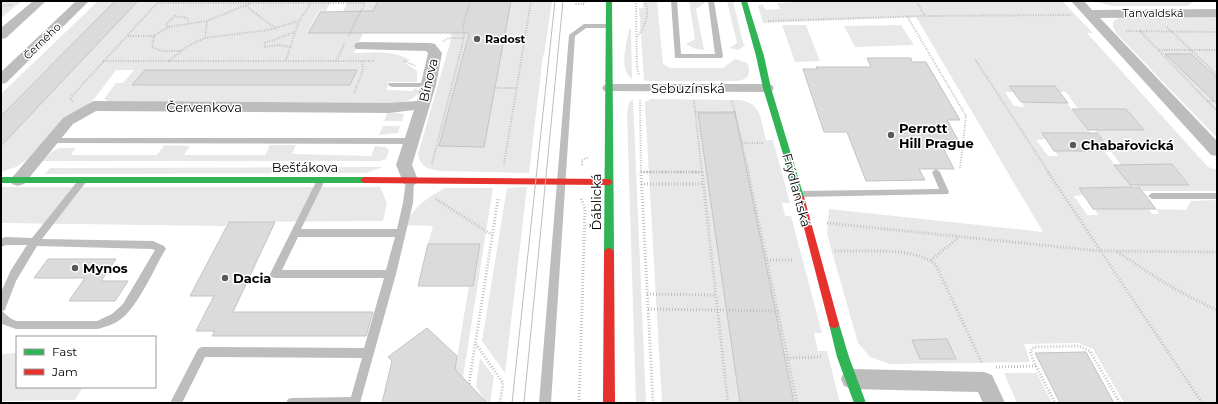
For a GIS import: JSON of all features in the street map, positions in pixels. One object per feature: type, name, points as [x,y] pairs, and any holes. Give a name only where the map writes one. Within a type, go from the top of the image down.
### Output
[{"type":"street","points":[[1,35],[40,1]]},
{"type":"street","name":"Černého","points":[[1,80],[83,1]]},
{"type":"street","name":"Ďáblická","points":[[608,403],[609,1]]},
{"type":"street","name":"Frýdlantská","points":[[744,1],[760,56],[767,88],[799,194],[843,357],[860,403]]},
{"type":"street","points":[[1077,1],[1217,151]]},
{"type":"street","name":"Tanvaldská","points":[[1089,14],[1217,13]]},
{"type":"street","name":"Bínova","points":[[362,46],[430,46],[435,53],[424,85],[422,105],[404,165],[410,180]]},
{"type":"street","name":"Sebuzínská","points":[[609,88],[642,95],[767,88]]},
{"type":"street","name":"Červenkova","points":[[93,106],[349,107],[422,105]]},
{"type":"street","points":[[18,180],[68,121],[93,106]]},
{"type":"street","name":"Bešťákova","points":[[1,180],[410,180],[609,182]]},
{"type":"street","points":[[852,379],[984,382],[994,403]]},
{"type":"lane","points":[[674,1],[678,56],[719,56],[710,1]]},
{"type":"lane","points":[[545,403],[560,181],[572,35],[584,26],[609,26]]},
{"type":"lane","points":[[392,85],[424,85]]},
{"type":"lane","points":[[52,141],[412,141]]},
{"type":"lane","points":[[799,194],[945,192],[936,172]]},
{"type":"lane","points":[[1,307],[4,295],[20,264],[34,242],[83,180]]},
{"type":"lane","points":[[321,180],[275,274],[391,274]]},
{"type":"lane","points":[[292,403],[355,402],[391,274],[408,203],[410,180]]},
{"type":"lane","points":[[1152,196],[1217,196]]},
{"type":"lane","points":[[295,233],[401,233]]},
{"type":"lane","points":[[1,243],[5,241],[153,245],[161,249],[127,307],[116,317],[98,325],[16,325],[6,321],[1,315]]},
{"type":"lane","points":[[176,403],[202,352],[368,353]]},
{"type":"path","points":[[440,164],[432,164],[464,38],[463,25],[470,1]]},
{"type":"path","points":[[469,384],[531,1]]},
{"type":"path","points":[[576,1],[576,4],[584,4],[584,1]]},
{"type":"path","points":[[636,1],[636,37],[642,95],[641,184],[653,403]]},
{"type":"path","points":[[636,37],[646,23],[647,14],[645,1]]},
{"type":"path","points":[[916,1],[925,16]]},
{"type":"path","points":[[93,106],[74,104],[70,98],[159,2],[366,2],[336,61]]},
{"type":"path","points":[[128,36],[154,36],[168,27],[207,21],[252,3]]},
{"type":"path","points":[[286,60],[299,21],[311,3]]},
{"type":"path","points":[[246,6],[276,29]]},
{"type":"path","points":[[760,21],[907,16],[1072,15]]},
{"type":"path","points":[[168,27],[166,24],[175,16],[187,18],[189,23]]},
{"type":"path","points":[[907,16],[966,116],[960,169]]},
{"type":"path","points":[[205,38],[207,21]]},
{"type":"path","points":[[169,61],[180,51],[205,38],[276,29],[299,21]]},
{"type":"path","points":[[1166,27],[1217,75]]},
{"type":"path","points":[[1217,32],[1139,31],[1217,111]]},
{"type":"path","points":[[290,47],[279,45],[264,47],[265,43],[270,40],[295,32]]},
{"type":"path","points":[[154,36],[152,47],[163,51],[180,51]]},
{"type":"path","points":[[1158,50],[1217,50]]},
{"type":"path","points":[[975,58],[1100,251],[1202,403]]},
{"type":"path","points":[[103,61],[382,61]]},
{"type":"path","points":[[349,107],[363,70],[362,61]]},
{"type":"path","points":[[402,61],[412,64],[418,68],[420,79],[424,85]]},
{"type":"path","points":[[494,88],[517,88]]},
{"type":"path","points":[[693,97],[716,310],[728,403]]},
{"type":"path","points":[[736,98],[730,97],[736,112],[748,177],[797,403]]},
{"type":"path","points":[[1207,101],[1214,101]]},
{"type":"path","points":[[695,112],[736,112]]},
{"type":"path","points":[[742,143],[769,143]]},
{"type":"path","points":[[562,163],[587,158],[588,150]]},
{"type":"path","points":[[578,403],[585,209],[581,198],[582,160]]},
{"type":"path","points":[[504,165],[510,165]]},
{"type":"path","points":[[641,172],[701,172]]},
{"type":"path","points":[[410,180],[431,196],[492,235]]},
{"type":"path","points":[[641,184],[702,184]]},
{"type":"path","points":[[806,222],[1100,251],[1217,252]]},
{"type":"path","points":[[931,260],[959,236]]},
{"type":"path","points":[[828,251],[912,252],[931,260],[936,265],[984,367],[976,367]]},
{"type":"path","points":[[1116,252],[1137,263],[1152,275],[1188,297],[1217,310]]},
{"type":"path","points":[[767,260],[816,260]]},
{"type":"path","points":[[647,294],[715,295]]},
{"type":"path","points":[[648,309],[778,311]]},
{"type":"path","points":[[475,344],[503,383],[500,403]]},
{"type":"path","points":[[1055,403],[1030,352],[1034,347],[1079,346],[1090,351],[1120,403]]},
{"type":"path","points":[[787,358],[825,357]]},
{"type":"path","points":[[991,367],[1036,366]]},
{"type":"shaded area","points":[[1,1],[22,1],[1,18]]},
{"type":"shaded area","points":[[98,1],[115,1],[1,116],[1,94]]},
{"type":"shaded area","points":[[138,1],[331,1],[326,11],[319,11],[307,32],[338,33],[349,11],[343,11],[348,1],[378,1],[354,53],[390,53],[397,55],[410,60],[405,63],[417,71],[417,82],[388,82],[387,90],[413,91],[414,88],[420,91],[411,99],[399,103],[112,103],[104,99],[116,83],[123,83],[134,70],[116,70],[94,99],[59,124],[27,160],[16,167],[1,172],[1,146]],"holes":[[[145,70],[357,70],[350,85],[133,85]]]},
{"type":"shaded area","points":[[511,1],[552,1],[543,55],[529,173],[443,171],[434,170],[427,167],[421,162],[418,154],[452,36],[450,35],[451,33],[469,30],[439,146],[482,147]]},
{"type":"shaded area","points":[[639,1],[657,1],[663,64],[670,68],[723,68],[735,59],[747,63],[749,71],[748,76],[735,81],[644,80],[639,8],[643,8],[643,2]]},
{"type":"shaded area","points":[[689,1],[706,2],[696,9],[704,50],[696,49],[686,44],[695,39]]},
{"type":"shaded area","points":[[727,1],[733,1],[744,46],[738,50],[729,48],[737,43]]},
{"type":"shaded area","points":[[818,1],[1062,1],[1093,33],[1087,33],[1208,167],[1217,170],[1217,191],[1142,191],[1137,185],[1189,184],[1172,164],[1121,165],[1095,130],[1143,130],[1078,109],[1066,92],[1060,92],[1055,86],[1010,86],[1013,92],[1005,92],[1014,106],[1024,107],[1022,102],[1067,103],[1090,133],[1042,133],[1046,139],[1036,140],[1048,156],[1058,156],[1055,151],[1104,151],[1132,187],[1079,188],[1084,195],[1074,196],[1087,215],[1098,215],[1095,209],[1149,209],[1152,214],[1159,214],[1156,209],[1186,210],[1191,201],[1217,200],[1217,403],[1124,403],[1093,349],[1078,343],[1024,344],[1030,362],[890,364],[870,357],[858,343],[827,234],[829,209],[1043,232],[916,17],[763,23],[758,6],[762,4],[766,10],[780,9],[777,3]],"holes":[[[947,339],[955,359],[920,359],[912,340]]]},
{"type":"shaded area","points":[[1093,1],[1191,1],[1192,3],[1187,6],[1112,6]]},
{"type":"shaded area","points":[[1122,17],[1217,17],[1217,78],[1191,54],[1166,54],[1217,104],[1217,138],[1117,34],[1113,23]]},
{"type":"shaded area","points":[[782,25],[806,25],[820,61],[795,62]]},
{"type":"shaded area","points":[[901,25],[914,45],[855,47],[844,26]]},
{"type":"shaded area","points":[[629,29],[631,29],[632,79],[625,69],[624,62]]},
{"type":"shaded area","points":[[633,99],[646,403],[636,403],[627,114],[629,103]]},
{"type":"shaded area","points":[[651,99],[739,100],[747,102],[756,109],[761,120],[766,140],[773,140],[790,203],[782,203],[785,216],[791,216],[822,333],[814,333],[818,351],[827,351],[840,403],[794,403],[708,177],[740,403],[662,403],[645,105],[645,102]]},
{"type":"shaded area","points":[[387,112],[404,114],[402,121],[384,121]]},
{"type":"shaded area","points":[[383,126],[400,126],[398,133],[379,135]]},
{"type":"shaded area","points":[[164,145],[190,146],[184,155],[265,155],[270,145],[296,145],[292,154],[371,156],[375,146],[385,147],[389,150],[386,159],[380,161],[42,161],[60,148],[76,148],[71,155],[157,155]]},
{"type":"shaded area","points":[[383,167],[366,173],[45,174],[50,168]]},
{"type":"shaded area","points":[[1,187],[380,187],[387,203],[383,221],[228,222],[225,226],[1,223]]},
{"type":"shaded area","points":[[527,187],[505,373],[482,341],[507,188]]},
{"type":"shaded area","points":[[445,188],[493,188],[463,377],[455,369],[469,286],[473,286],[480,244],[428,244],[433,226],[405,225],[412,213],[422,203]]},
{"type":"shaded area","points":[[16,353],[16,388],[82,388],[75,400],[1,401],[1,354]]},
{"type":"shaded area","points":[[480,358],[494,377],[490,403],[484,403],[485,401],[476,386]]},
{"type":"shaded area","points":[[1004,373],[1037,373],[1052,403],[1017,403]]},
{"type":"building","points":[[115,1],[138,1],[1,146],[1,116]]},
{"type":"building","points":[[378,1],[511,1],[484,147],[439,146],[469,33],[308,33],[320,12],[373,11]]},
{"type":"building","points":[[1165,54],[1191,54],[1217,78],[1217,104]]},
{"type":"building","points":[[867,58],[911,58],[912,62],[926,62],[960,120],[947,120],[958,140],[939,140],[954,169],[919,169],[925,180],[866,181],[847,132],[824,132],[803,69],[817,69],[816,67],[871,67]]},
{"type":"building","points":[[145,70],[357,70],[350,85],[132,85]]},
{"type":"building","points":[[1009,86],[1055,86],[1068,103],[1021,102]]},
{"type":"building","points":[[1072,109],[1126,109],[1144,130],[1088,130]]},
{"type":"building","points":[[698,113],[735,113],[794,403],[740,403]]},
{"type":"building","points":[[1042,133],[1097,133],[1111,151],[1054,151]]},
{"type":"building","points":[[1172,164],[1189,185],[1130,185],[1114,165]]},
{"type":"building","points":[[1139,187],[1156,209],[1093,209],[1079,188]]},
{"type":"building","points":[[229,222],[275,222],[233,312],[373,312],[366,336],[212,336],[215,331],[196,331],[214,296],[190,296]]},
{"type":"building","points":[[428,244],[480,244],[473,286],[418,286]]},
{"type":"building","points":[[48,259],[116,259],[101,281],[128,281],[115,301],[69,301],[85,278],[34,278]]},
{"type":"building","points":[[427,328],[457,356],[455,369],[487,403],[382,403],[392,361],[388,357]]},
{"type":"building","points":[[947,339],[956,359],[920,359],[912,340]]},
{"type":"building","points":[[1086,352],[1114,403],[1060,403],[1035,353]]},
{"type":"tram line","points":[[512,403],[555,1]]},
{"type":"tram line","points":[[524,403],[563,1]]},
{"type":"traffic: fast","points":[[609,1],[609,252]]},
{"type":"traffic: fast","points":[[744,1],[760,56],[767,88],[800,197]]},
{"type":"traffic: fast","points":[[1,180],[364,180]]},
{"type":"traffic: fast","points":[[834,324],[843,357],[860,403]]},
{"type":"traffic: jam","points":[[364,180],[609,182]]},
{"type":"traffic: jam","points":[[800,197],[834,324]]},
{"type":"traffic: jam","points":[[609,252],[609,403]]},
{"type":"place","name":"Radost","points":[[477,39]]},
{"type":"place","name":"Perrott Hill Prague","points":[[891,135]]},
{"type":"place","name":"Chabařovická","points":[[1073,145]]},
{"type":"place","name":"Mynos","points":[[75,268]]},
{"type":"place","name":"Dacia","points":[[225,278]]}]
